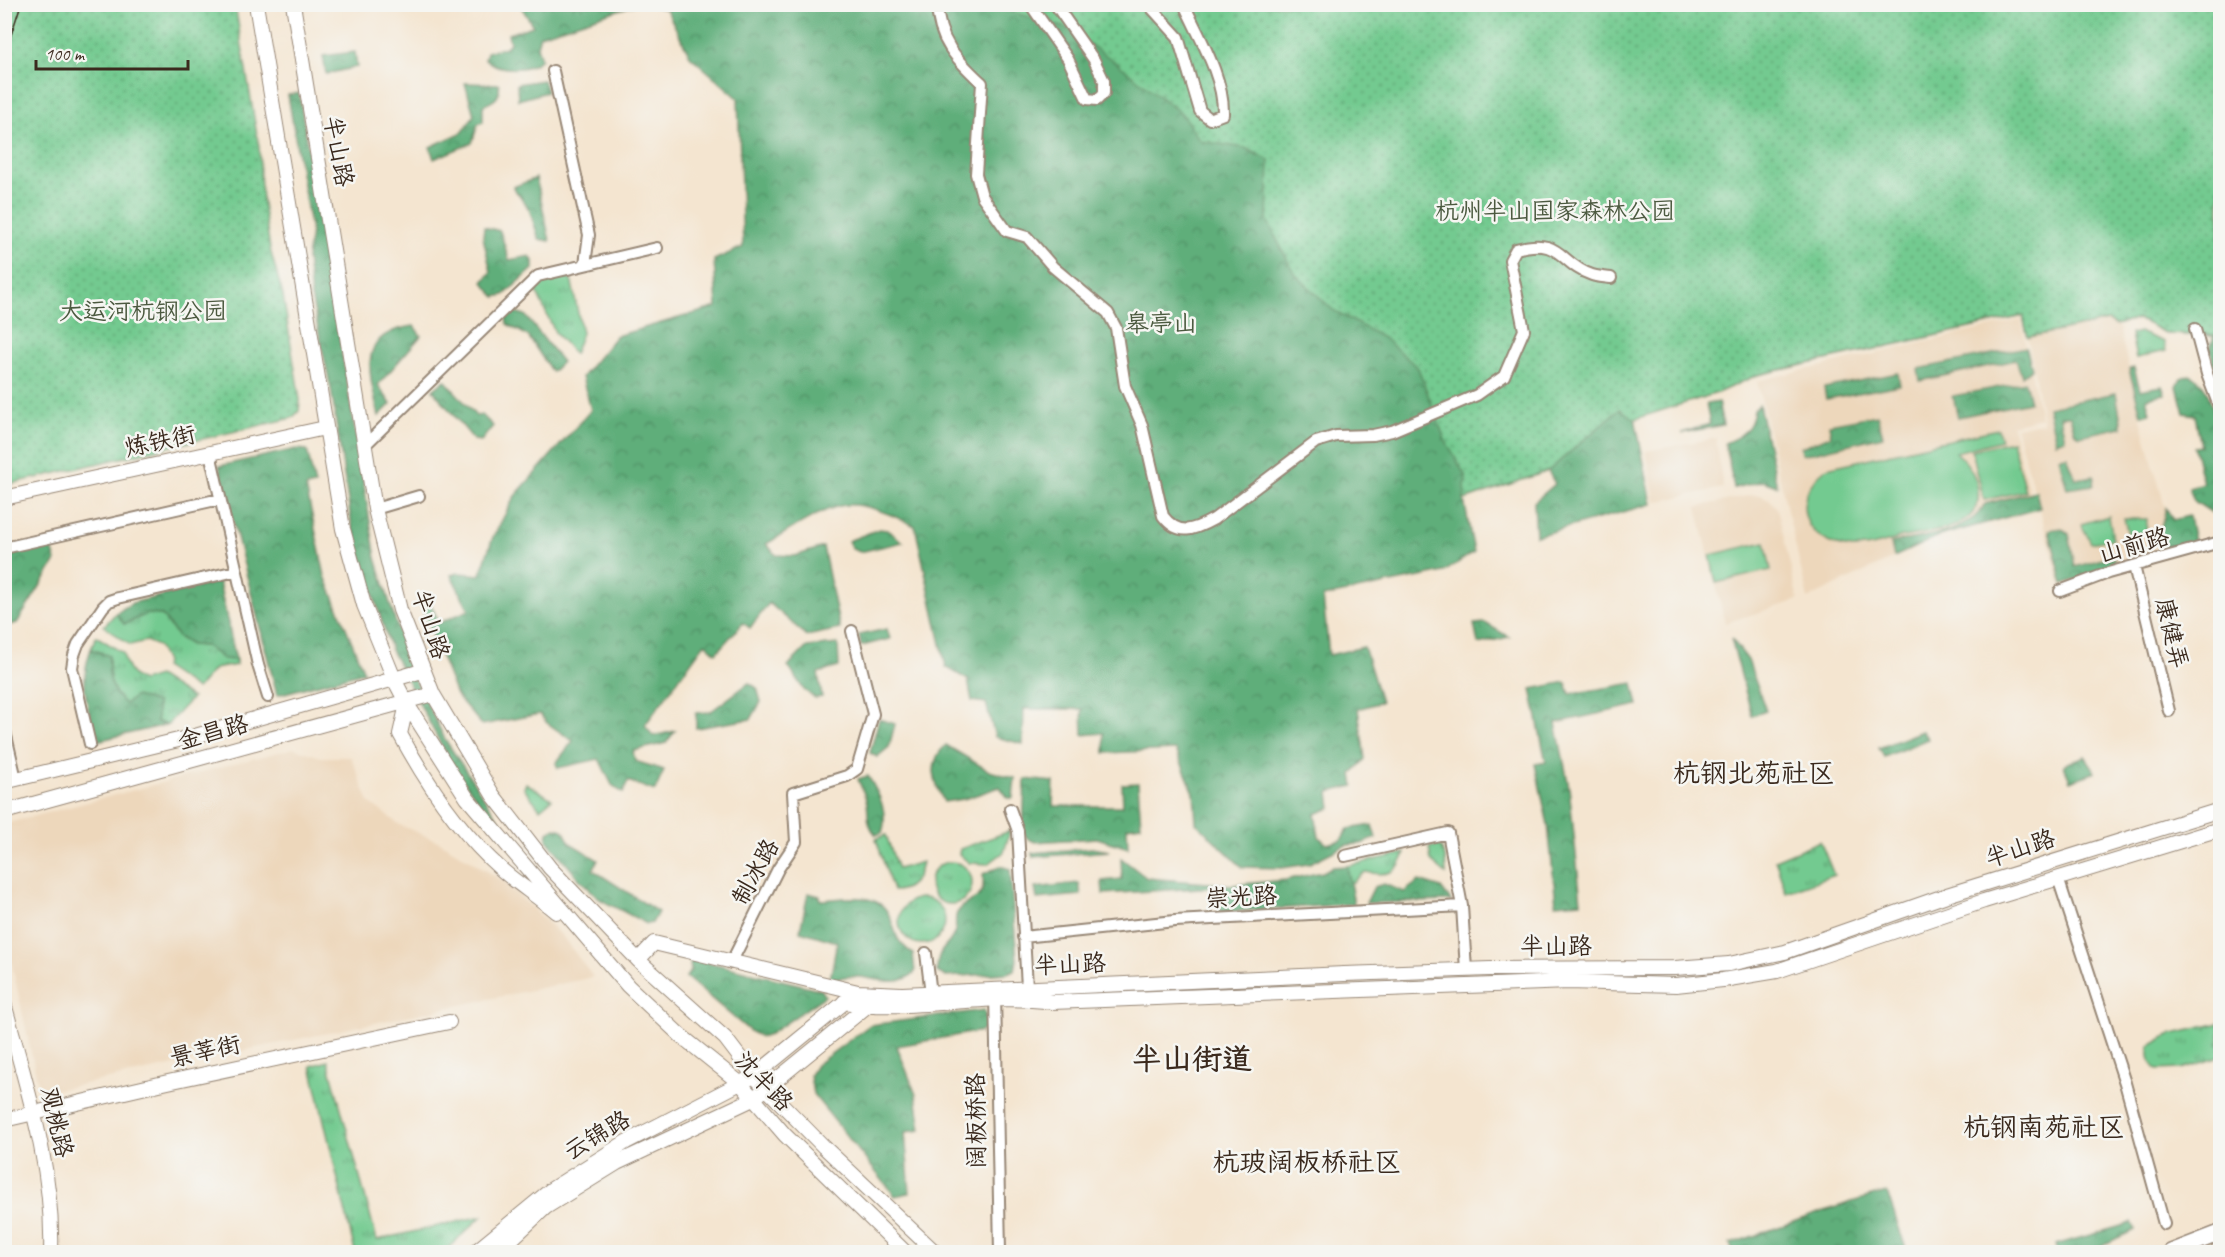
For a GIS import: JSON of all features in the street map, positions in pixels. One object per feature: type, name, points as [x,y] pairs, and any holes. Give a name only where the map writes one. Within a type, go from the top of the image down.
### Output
[{"type":"main road","points":[[256,4],[343,529],[364,605],[395,681],[407,704],[467,798],[590,941]]},
{"type":"main road","name":"半山路","points":[[293,4],[375,509],[400,610],[422,671],[433,694],[507,813],[550,868],[638,960],[654,943],[864,997],[995,994],[1027,987],[1466,970],[1676,968],[1729,963],[1774,954],[1958,892],[2220,810]]},
{"type":"main road","name":"炼铁街","points":[[4,498],[325,428]]},
{"type":"main road","name":"金昌路","points":[[10,781],[195,736],[395,681],[422,671]]},
{"type":"main road","name":"金昌路","points":[[4,812],[407,704],[433,694]]},
{"type":"main road","points":[[407,704],[400,734],[418,768],[452,816],[475,845],[504,872],[590,941]]},
{"type":"main road","name":"半山路","points":[[864,997],[995,994],[1052,1002],[1569,982],[1676,985],[1723,980],[1777,971],[2058,878],[2220,829]]},
{"type":"main road","name":"沈半路","points":[[590,941],[628,986],[680,1035],[741,1084],[785,1136],[905,1252]]},
{"type":"main road","name":"沈半路","points":[[638,960],[725,1038],[754,1076],[935,1252]]},
{"type":"main road","points":[[754,1076],[844,1002],[864,997]]},
{"type":"main road","points":[[753,1099],[767,1089],[864,997]]},
{"type":"main road","name":"观桃路","points":[[4,1003],[33,1113],[52,1217],[51,1252]]},
{"type":"main road","name":"景莘街","points":[[4,1120],[449,1022]]},
{"type":"main road","name":"云锦路","points":[[475,1252],[552,1189],[626,1142],[754,1076]]},
{"type":"main road","name":"云锦路","points":[[498,1252],[546,1207],[618,1163],[753,1099]]},
{"type":"main road","points":[[2171,1252],[2220,1233]]},
{"type":"street","points":[[937,4],[941,34],[949,50],[982,83],[976,174],[982,196],[1007,231],[1027,237],[1053,267],[1108,313],[1116,328],[1125,387],[1142,425],[1163,516],[1171,527],[1185,530],[1207,523],[1316,442],[1336,436],[1372,435],[1392,431],[1477,395],[1503,376],[1524,330],[1510,261],[1516,249],[1533,244],[1549,247],[1591,275],[1611,278]]},
{"type":"street","points":[[1030,4],[1068,58],[1087,99],[1098,100],[1104,93],[1100,71],[1055,4]]},
{"type":"street","points":[[1148,4],[1178,37],[1200,111],[1210,119],[1223,114],[1223,102],[1202,42],[1184,4]]},
{"type":"street","points":[[553,71],[589,235],[585,264]]},
{"type":"street","points":[[365,445],[538,276],[657,248]]},
{"type":"street","points":[[2195,329],[2207,374],[2220,409]]},
{"type":"street","points":[[210,453],[236,571],[268,697]]},
{"type":"street","points":[[375,509],[419,496]]},
{"type":"street","points":[[4,548],[220,499]]},
{"type":"street","name":"山前路","points":[[2060,591],[2134,566],[2220,542]]},
{"type":"street","name":"康健弄","points":[[2134,566],[2169,711]]},
{"type":"street","points":[[90,744],[72,668],[78,644],[103,607],[109,601],[118,598],[236,571]]},
{"type":"street","name":"制冰路","points":[[731,963],[778,869],[796,842],[793,793],[847,776],[857,769],[873,714],[852,631]]},
{"type":"street","points":[[4,727],[10,781]]},
{"type":"street","points":[[1010,809],[1018,831],[1027,987]]},
{"type":"street","points":[[1345,856],[1448,833],[1462,906],[1466,970]]},
{"type":"street","points":[[2058,878],[2118,1061],[2164,1224]]},
{"type":"street","name":"崇光路","points":[[1023,937],[1175,921],[1462,906]]},
{"type":"street","points":[[926,953],[931,994]]},
{"type":"street","name":"阔板桥路","points":[[995,994],[1000,1252]]},
{"type":"shaded area","points":[[2021,320],[2040,418],[2012,425],[2034,510],[1939,536],[1808,599],[1757,381]]},
{"type":"shaded area","points":[[2108,321],[2119,327],[2143,427],[2177,551],[2062,587],[2016,427],[2043,423],[2028,337]]},
{"type":"shaded area","points":[[1716,438],[1723,488],[1655,502],[1646,451]]},
{"type":"shaded area","points":[[1760,495],[1769,499],[1777,508],[1798,600],[1725,623],[1697,507]]},
{"type":"shaded area","points":[[294,748],[321,757],[351,757],[369,802],[400,825],[440,842],[505,882],[563,937],[593,977],[51,1091],[38,1084],[5,933],[5,824]]},
{"type":"green space","name":"大运河杭钢公园","points":[[4,5],[235,5],[259,147],[261,190],[270,249],[283,296],[300,400],[299,411],[292,418],[5,485]]},
{"type":"green space","points":[[520,5],[634,5],[540,35],[537,46],[541,59],[529,66],[505,68],[491,63],[485,59],[487,52],[506,47],[510,43],[508,34],[533,26]]},
{"type":"green space","name":"皋亭山","points":[[647,5],[2220,5],[2220,396],[2210,348],[2214,336],[2168,334],[2138,319],[2115,325],[2108,321],[2028,337],[2023,316],[1757,375],[1717,393],[1635,418],[1652,504],[1536,536],[1534,502],[1555,484],[1548,471],[1464,500],[1474,552],[1444,572],[1323,597],[1329,655],[1364,647],[1381,702],[1358,709],[1365,759],[1352,774],[1354,786],[1329,792],[1331,808],[1315,814],[1319,837],[1327,844],[1341,840],[1348,829],[1372,825],[1376,838],[1361,844],[1346,845],[1308,864],[1282,868],[1242,867],[1196,823],[1194,793],[1176,750],[1105,753],[1104,733],[1083,735],[1082,709],[1024,709],[1023,744],[995,737],[986,703],[972,701],[968,680],[946,667],[915,526],[881,511],[853,505],[826,511],[766,544],[776,555],[795,556],[823,547],[840,629],[807,636],[769,603],[750,628],[743,623],[716,653],[705,643],[645,725],[653,736],[675,731],[666,743],[633,751],[635,761],[664,770],[655,791],[628,781],[623,793],[612,785],[599,759],[558,768],[556,763],[573,741],[547,723],[540,714],[482,725],[456,695],[420,603],[429,600],[439,623],[469,610],[451,575],[459,573],[480,575],[493,537],[515,496],[591,410],[582,377],[616,336],[717,307],[714,260],[743,247],[738,98],[690,56],[666,9]]},
{"type":"green space","name":"杭州半山国家森林公园","points":[[1003,5],[2220,5],[2220,335],[2168,334],[2138,319],[2115,325],[2108,321],[2028,337],[2023,316],[1757,375],[1717,393],[1635,419],[1620,409],[1548,471],[1464,500],[1466,477],[1445,440],[1418,368],[1385,339],[1333,310],[1294,273],[1267,220],[1269,160],[1245,148],[1200,141],[1182,114],[1114,61],[1066,28],[1005,10]]},
{"type":"green space","points":[[355,52],[357,67],[326,74],[323,56]]},
{"type":"green space","points":[[543,80],[547,92],[518,100],[517,84]]},
{"type":"green space","points":[[465,83],[499,84],[498,96],[483,106],[483,122],[478,124],[472,143],[434,159],[430,147],[463,132],[474,115]]},
{"type":"green space","points":[[299,93],[376,558],[411,672],[446,741],[509,835],[511,843],[453,767],[391,650],[352,527],[331,389],[311,296],[307,258],[311,232],[288,95]]},
{"type":"green space","points":[[536,178],[550,241],[539,239],[529,209],[513,187]]},
{"type":"green space","points":[[484,227],[500,231],[509,260],[530,256],[533,261],[533,269],[504,295],[495,297],[483,282],[491,272],[483,237]]},
{"type":"green space","points":[[560,275],[568,275],[572,283],[582,333],[574,354],[555,332],[536,291],[539,285]]},
{"type":"green space","points":[[515,312],[525,315],[562,362],[552,372],[528,336],[507,324],[506,317]]},
{"type":"green space","points":[[414,326],[421,336],[378,385],[391,404],[379,416],[370,371],[374,346],[382,337],[395,330]]},
{"type":"green space","points":[[2139,332],[2164,342],[2166,351],[2136,358],[2131,334]]},
{"type":"green space","points":[[2026,347],[2032,368],[2022,376],[2016,360],[1920,381],[1918,369]]},
{"type":"green space","points":[[2134,368],[2140,390],[2162,386],[2165,394],[2146,398],[2150,413],[2141,415],[2129,369]]},
{"type":"green space","points":[[1898,373],[1900,385],[1826,399],[1824,388]]},
{"type":"green space","points":[[2189,375],[2201,382],[2209,396],[2215,415],[2220,460],[2220,518],[2194,501],[2189,487],[2203,483],[2194,447],[2201,446],[2195,415],[2184,413],[2177,386],[2181,378]]},
{"type":"green space","points":[[445,380],[476,416],[482,415],[493,426],[481,441],[474,440],[433,390]]},
{"type":"green space","points":[[2025,382],[2030,402],[1958,417],[1953,396]]},
{"type":"green space","points":[[2116,393],[2122,427],[2080,436],[2075,433],[2070,416],[2060,416],[2065,439],[2056,442],[2048,407]]},
{"type":"green space","points":[[1718,402],[1723,425],[1682,433],[1710,424],[1706,404]]},
{"type":"green space","points":[[1759,405],[1777,486],[1763,481],[1734,488],[1725,443],[1745,431],[1751,422],[1754,410]]},
{"type":"green space","points":[[1877,415],[1883,436],[1802,454],[1801,447],[1831,436],[1829,424]]},
{"type":"green space","points":[[1998,429],[2001,440],[1956,452],[1970,469],[1978,490],[1977,503],[1972,513],[1964,521],[1940,530],[1859,548],[1829,542],[1817,535],[1809,525],[1804,502],[1808,490],[1827,468]]},
{"type":"green space","points":[[2012,441],[2025,491],[1984,500],[1972,450]]},
{"type":"green space","points":[[296,449],[307,450],[315,485],[306,487],[325,576],[364,672],[277,695],[219,466]]},
{"type":"green space","points":[[2067,456],[2076,479],[2094,476],[2093,485],[2067,489],[2059,457]]},
{"type":"green space","points":[[2036,491],[2040,508],[1939,536],[1894,557],[1891,543],[1930,536],[1956,528],[1977,514],[1985,504]]},
{"type":"green space","points":[[2166,508],[2173,520],[2189,516],[2194,542],[2164,547],[2160,531]]},
{"type":"green space","points":[[2109,516],[2113,539],[2091,543],[2081,524]]},
{"type":"green space","points":[[2124,519],[2147,519],[2146,532],[2128,534]]},
{"type":"green space","points":[[2062,528],[2069,534],[2075,567],[2105,558],[2115,558],[2116,566],[2063,584],[2049,530]]},
{"type":"green space","points":[[879,529],[887,530],[903,542],[860,552],[852,549],[848,541]]},
{"type":"green space","points":[[1765,542],[1771,570],[1716,583],[1710,555]]},
{"type":"green space","points":[[51,545],[56,561],[17,623],[5,626],[5,557]]},
{"type":"green space","points":[[219,582],[236,660],[223,659],[206,646],[191,645],[178,637],[162,615],[147,614],[124,624],[116,613],[132,603]]},
{"type":"green space","points":[[116,613],[124,624],[147,614],[162,615],[178,637],[191,645],[206,646],[223,659],[236,660],[236,665],[214,669],[197,689],[164,667],[166,662],[158,646],[146,641],[130,645],[104,626]]},
{"type":"green space","points":[[1485,623],[1509,637],[1478,644],[1474,624]]},
{"type":"green space","points":[[887,629],[890,639],[861,646],[859,635]]},
{"type":"green space","points":[[96,636],[123,653],[129,670],[138,679],[142,681],[158,676],[192,698],[167,725],[130,708],[117,699],[112,690],[109,656],[91,649]]},
{"type":"green space","points":[[1731,638],[1748,660],[1766,711],[1752,716]]},
{"type":"green space","points":[[838,644],[839,667],[818,673],[822,697],[815,698],[804,690],[788,666],[807,647]]},
{"type":"green space","points":[[91,649],[109,656],[113,688],[125,704],[136,696],[157,703],[157,722],[167,725],[96,741],[87,706],[85,684],[85,673]]},
{"type":"green space","points":[[1566,682],[1570,694],[1633,683],[1638,705],[1556,723],[1569,787],[1581,902],[1556,904],[1548,825],[1535,764],[1546,762],[1531,689]]},
{"type":"green space","points":[[749,683],[757,688],[761,702],[751,719],[696,728],[696,713],[710,712]]},
{"type":"green space","points":[[879,719],[895,724],[889,747],[877,757],[870,753]]},
{"type":"green space","points":[[1922,731],[1928,739],[1884,757],[1879,748]]},
{"type":"green space","points":[[946,745],[989,771],[1015,778],[1013,798],[1008,798],[1000,787],[964,799],[944,802],[935,780],[934,765],[936,758]]},
{"type":"green space","points":[[2085,756],[2096,772],[2070,781],[2064,765]]},
{"type":"green space","points":[[868,776],[884,810],[882,833],[876,835],[869,823],[867,803],[858,779]]},
{"type":"green space","points":[[1025,779],[1054,782],[1053,806],[1123,806],[1122,784],[1138,783],[1141,825],[1127,827],[1128,848],[1097,838],[1035,842],[1023,833]]},
{"type":"green space","points":[[526,783],[552,799],[540,809],[524,788]]},
{"type":"green space","points":[[555,828],[563,830],[570,843],[598,860],[593,870],[658,912],[652,923],[647,924],[601,900],[580,880],[547,840],[548,832]]},
{"type":"green space","points":[[1010,831],[1004,852],[988,864],[969,863],[959,854],[960,849]]},
{"type":"green space","points":[[886,835],[898,869],[922,862],[916,879],[904,889],[893,891],[876,839]]},
{"type":"green space","points":[[1820,841],[1834,875],[1786,892],[1775,860]]},
{"type":"green space","points":[[1440,846],[1445,857],[1446,874],[1431,861],[1429,847]]},
{"type":"green space","points":[[1092,848],[1110,851],[1033,857],[1032,853]]},
{"type":"green space","points":[[1405,853],[1395,870],[1385,874],[1365,872],[1350,884],[1347,866]]},
{"type":"green space","points":[[1121,858],[1147,878],[1232,885],[1285,880],[1323,872],[1332,867],[1347,866],[1354,904],[1220,912],[1217,887],[1103,894],[1102,881],[1122,879]]},
{"type":"green space","points":[[951,862],[959,863],[966,868],[971,875],[971,891],[966,898],[959,903],[951,904],[943,903],[936,898],[931,891],[930,883],[931,875],[936,868],[943,863]]},
{"type":"green space","points":[[1000,866],[1010,869],[1017,960],[1015,970],[1007,973],[946,977],[937,972],[939,956],[953,937],[957,913],[982,891],[983,874]]},
{"type":"green space","points":[[1419,881],[1441,888],[1451,901],[1366,903],[1374,887],[1384,884],[1404,892]]},
{"type":"green space","points":[[1079,883],[1081,895],[1037,899],[1035,888]]},
{"type":"green space","points":[[808,893],[820,896],[820,900],[868,899],[884,907],[899,940],[913,954],[915,972],[899,981],[853,976],[830,980],[837,942],[800,931]]},
{"type":"green space","points":[[922,898],[938,905],[945,921],[938,937],[922,944],[906,937],[899,921],[906,905]]},
{"type":"green space","points":[[695,959],[822,990],[825,996],[770,1034],[761,1037],[751,1032],[686,977],[691,970],[690,963]]},
{"type":"green space","points":[[984,1010],[988,1026],[982,1031],[897,1046],[916,1095],[921,1130],[905,1132],[910,1193],[895,1196],[813,1094],[810,1075],[816,1065],[870,1025]]},
{"type":"green space","points":[[2220,1023],[2220,1057],[2181,1069],[2157,1070],[2151,1062],[2150,1046],[2169,1035]]},
{"type":"green space","points":[[328,1061],[377,1240],[482,1216],[444,1252],[355,1252],[311,1066]]},
{"type":"green space","points":[[1887,1192],[1907,1252],[1733,1252],[1730,1244],[1867,1197]]},
{"type":"green space","points":[[2132,1223],[2135,1230],[2088,1252],[2057,1252],[2055,1245]]},
{"type":"tram line","points":[[4,46],[9,41],[21,4]]},
{"type":"railway","points":[[4,57],[9,41]]},
{"type":"district","name":"杭钢北苑社区","points":[[1754,773]]},
{"type":"district","name":"半山街道","points":[[1192,1059]]},
{"type":"district","name":"杭钢南苑社区","points":[[2044,1127]]},
{"type":"district","name":"杭玻阔板桥社区","points":[[1307,1162]]}]
